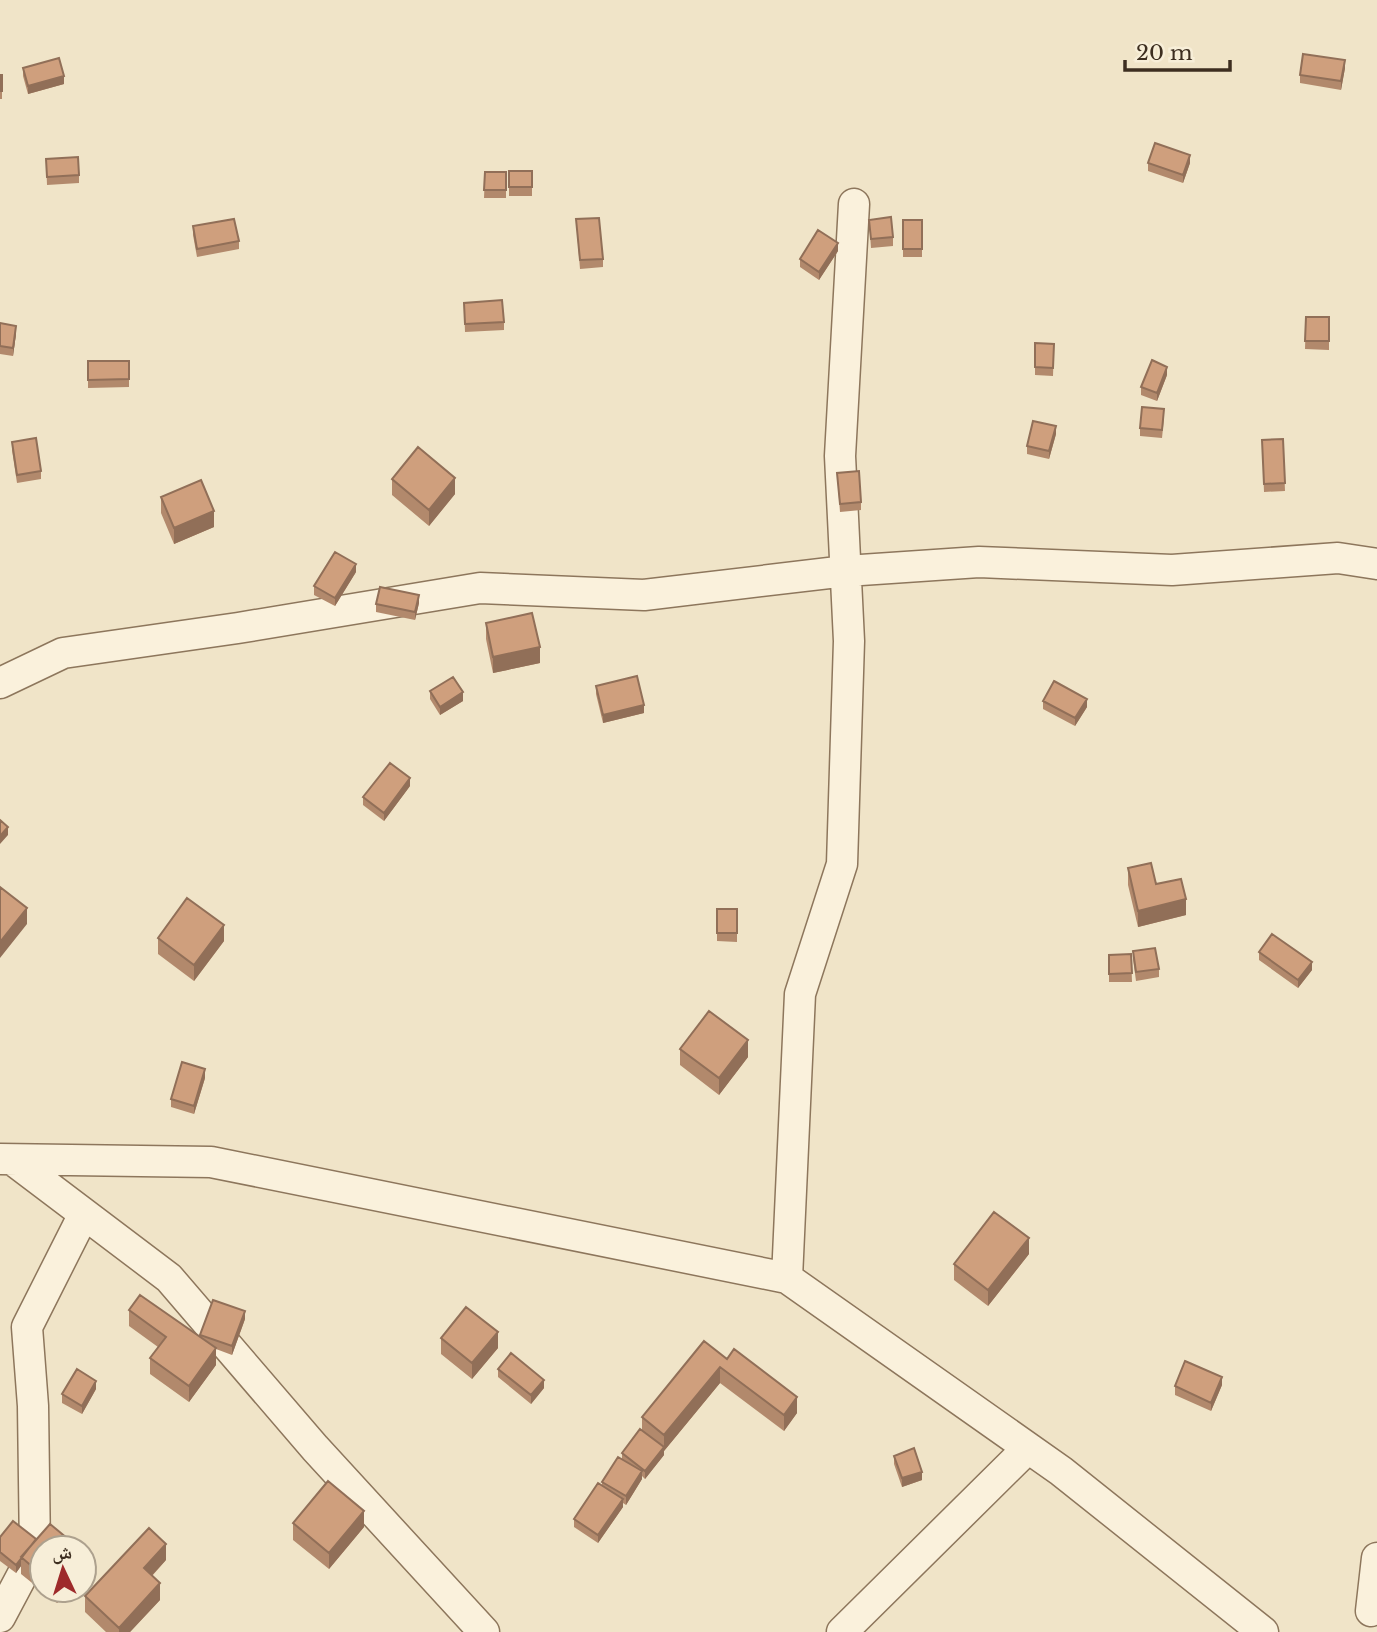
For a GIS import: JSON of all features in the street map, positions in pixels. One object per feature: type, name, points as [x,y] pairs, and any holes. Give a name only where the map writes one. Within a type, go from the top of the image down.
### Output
[{"type":"street","points":[[788,1278],[800,994],[842,864],[849,641],[840,456],[854,204]]},
{"type":"street","points":[[0,683],[63,653],[238,628],[480,588],[644,595],[846,571],[979,562],[1171,570],[1338,558],[1377,564]]},
{"type":"street","points":[[7,1160],[211,1162],[788,1278],[1061,1471],[1263,1632]]},
{"type":"street","points":[[7,1160],[169,1278],[315,1448],[484,1632]]},
{"type":"street","points":[[0,1617],[35,1551],[33,1406],[27,1327],[84,1214]]},
{"type":"street","points":[[842,1632],[1028,1448]]},
{"type":"street","points":[[1370,1616],[1377,1558]]},
{"type":"building","points":[[1303,54],[1345,60],[1341,81],[1300,75]]},
{"type":"building","points":[[59,58],[64,76],[28,86],[23,68]]},
{"type":"building","points":[[2,75],[2,91],[0,91]]},
{"type":"building","points":[[1155,143],[1190,155],[1183,175],[1148,163]]},
{"type":"building","points":[[78,157],[79,175],[47,177],[46,159]]},
{"type":"building","points":[[509,171],[532,171],[532,187],[509,187]]},
{"type":"building","points":[[485,172],[506,172],[506,190],[484,190]]},
{"type":"building","points":[[891,217],[893,237],[871,239],[869,220]]},
{"type":"building","points":[[599,218],[603,259],[580,260],[576,219]]},
{"type":"building","points":[[234,219],[239,241],[197,249],[193,226]]},
{"type":"building","points":[[903,220],[922,220],[922,249],[903,249]]},
{"type":"building","points":[[818,230],[838,243],[819,272],[800,259]]},
{"type":"building","points":[[502,300],[504,322],[465,324],[464,303]]},
{"type":"building","points":[[1306,317],[1329,317],[1329,341],[1305,341]]},
{"type":"building","points":[[0,323],[16,326],[13,348],[0,346]]},
{"type":"building","points":[[1035,343],[1054,344],[1053,368],[1035,367]]},
{"type":"building","points":[[1152,360],[1167,367],[1157,393],[1141,387]]},
{"type":"building","points":[[88,361],[129,361],[129,379],[88,380]]},
{"type":"building","points":[[1142,407],[1164,409],[1162,430],[1140,428]]},
{"type":"building","points":[[1033,421],[1056,426],[1049,451],[1027,446]]},
{"type":"building","points":[[36,438],[41,471],[17,475],[12,442]]},
{"type":"building","points":[[1283,439],[1285,483],[1264,484],[1262,440]]},
{"type":"building","points":[[418,447],[455,478],[429,510],[392,479]]},
{"type":"building","points":[[859,471],[861,502],[840,504],[837,473]]},
{"type":"building","points":[[201,480],[214,511],[174,528],[161,497]]},
{"type":"building","points":[[335,552],[356,564],[335,598],[314,586]]},
{"type":"building","points":[[380,587],[419,595],[415,612],[376,604]]},
{"type":"building","points":[[532,613],[540,647],[493,657],[486,623]]},
{"type":"building","points":[[637,676],[644,705],[603,715],[596,686]]},
{"type":"building","points":[[453,677],[463,692],[440,707],[430,691]]},
{"type":"building","points":[[1054,681],[1087,699],[1075,718],[1043,701]]},
{"type":"building","points":[[390,763],[410,778],[384,813],[363,797]]},
{"type":"building","points":[[0,820],[8,827],[0,836]]},
{"type":"building","points":[[1151,863],[1156,884],[1181,879],[1186,899],[1138,911],[1128,868]]},
{"type":"building","points":[[0,887],[27,908],[0,942]]},
{"type":"building","points":[[187,898],[224,925],[194,965],[158,938]]},
{"type":"building","points":[[717,909],[737,909],[737,933],[717,933]]},
{"type":"building","points":[[1272,934],[1312,962],[1298,980],[1259,952]]},
{"type":"building","points":[[1155,948],[1159,969],[1136,972],[1133,951]]},
{"type":"building","points":[[1131,954],[1132,973],[1109,974],[1109,955]]},
{"type":"building","points":[[709,1011],[748,1040],[719,1078],[680,1049]]},
{"type":"building","points":[[182,1062],[205,1069],[194,1106],[171,1099]]},
{"type":"building","points":[[994,1212],[1029,1238],[988,1290],[954,1264]]},
{"type":"building","points":[[140,1295],[216,1348],[189,1386],[150,1358],[166,1337],[129,1310]]},
{"type":"building","points":[[213,1300],[245,1311],[232,1346],[200,1335]]},
{"type":"building","points":[[466,1307],[498,1332],[472,1363],[441,1338]]},
{"type":"building","points":[[704,1341],[727,1359],[734,1349],[797,1397],[784,1415],[720,1367],[664,1435],[642,1417]]},
{"type":"building","points":[[511,1353],[544,1380],[531,1395],[498,1369]]},
{"type":"building","points":[[1185,1361],[1222,1377],[1211,1403],[1175,1386]]},
{"type":"building","points":[[77,1369],[96,1381],[82,1406],[62,1394]]},
{"type":"building","points":[[640,1429],[664,1447],[645,1471],[622,1453]]},
{"type":"building","points":[[914,1448],[922,1472],[902,1478],[894,1456]]},
{"type":"building","points":[[618,1457],[642,1471],[626,1496],[602,1482]]},
{"type":"building","points":[[328,1481],[364,1511],[329,1553],[293,1523]]},
{"type":"building","points":[[598,1483],[623,1499],[598,1535],[574,1519]]},
{"type":"building","points":[[13,1521],[30,1534],[28,1549],[16,1565],[0,1552],[0,1537]]},
{"type":"building","points":[[50,1524],[62,1534],[41,1534]]},
{"type":"building","points":[[149,1528],[166,1544],[144,1568],[160,1583],[119,1628],[94,1604],[98,1604],[98,1582]]},
{"type":"building","points":[[28,1549],[28,1563],[21,1557]]}]
